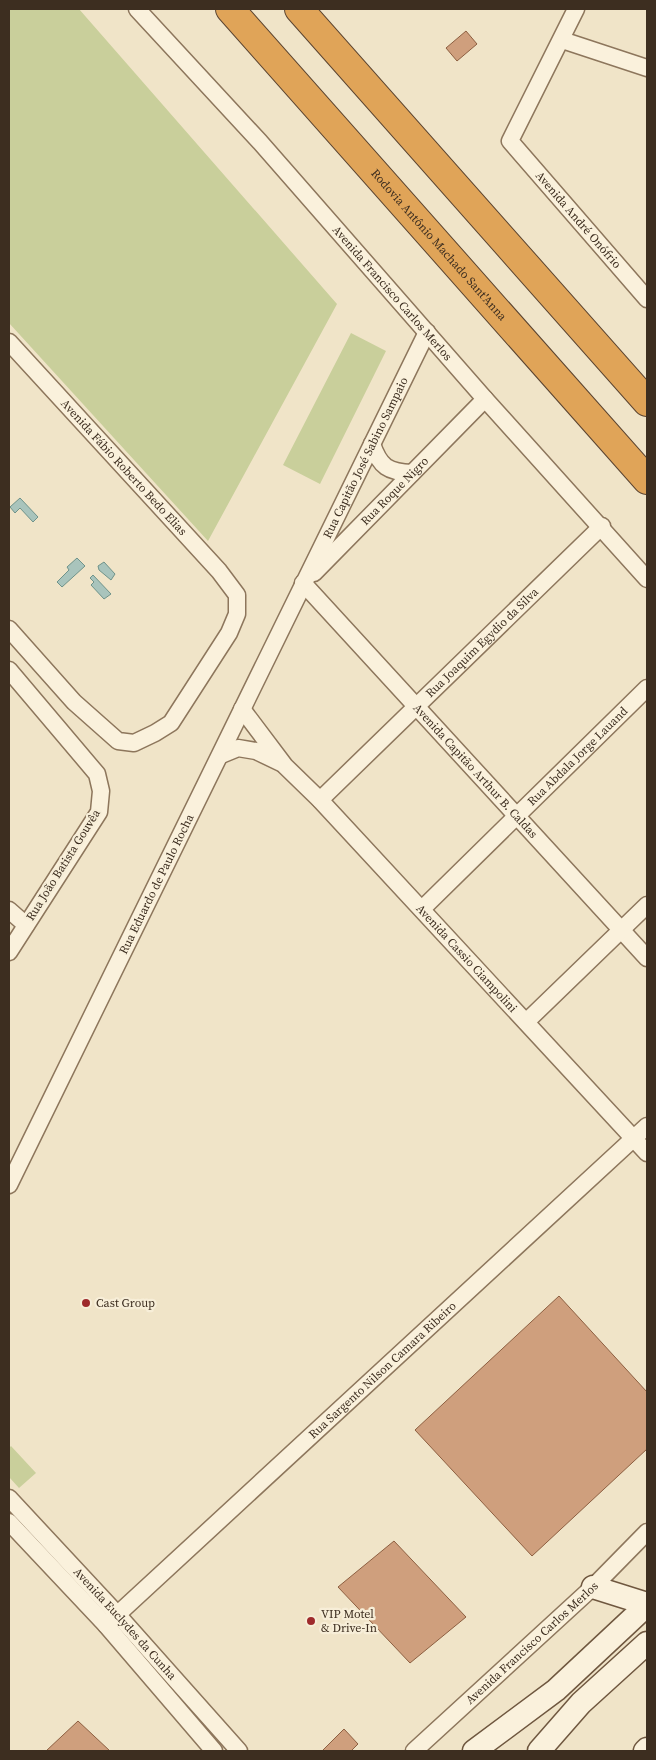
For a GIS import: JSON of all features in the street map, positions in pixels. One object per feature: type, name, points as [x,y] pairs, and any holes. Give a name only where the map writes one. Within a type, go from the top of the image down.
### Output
[{"type":"highway","name":"Rodovia Antônio Machado Sant'Anna","points":[[230,9],[647,480]]},
{"type":"highway","points":[[299,9],[647,402]]},
{"type":"main road","points":[[474,1751],[556,1690],[647,1605],[593,1587]]},
{"type":"main road","points":[[539,1751],[581,1703],[647,1643]]},
{"type":"street","name":"Avenida Francisco Carlos Merlos","points":[[137,9],[260,142],[485,399],[602,526],[647,578]]},
{"type":"street","points":[[576,9],[562,40],[647,68]]},
{"type":"street","name":"Avenida André Onófrio","points":[[562,40],[510,141],[647,299]]},
{"type":"street","name":"Rua Capitão José Sabino Sampaio","points":[[303,583],[427,332]]},
{"type":"street","name":"Avenida Fábio Roberto Bedo Elias","points":[[9,342],[219,572],[237,595],[237,614],[229,633],[171,723],[134,743],[118,742],[74,702],[9,629]]},
{"type":"street","name":"Rua Roque Nigro","points":[[303,583],[485,399]]},
{"type":"street","points":[[372,444],[377,458],[386,468],[412,473]]},
{"type":"street","name":"Rua Joaquim Egydio da Silva","points":[[320,800],[602,526]]},
{"type":"street","name":"Avenida Capitão Arthur B. Caldas","points":[[303,583],[647,958]]},
{"type":"street","name":"Rua Eduardo de Paulo Rocha","points":[[9,1185],[221,755],[303,583]]},
{"type":"street","name":"Rua João Batista Gouvêa","points":[[9,670],[97,774],[101,791],[99,812],[9,952]]},
{"type":"street","name":"Rua Abdala Jorge Lauand","points":[[422,909],[647,688]]},
{"type":"street","points":[[242,709],[285,766]]},
{"type":"street","points":[[221,755],[238,748],[247,749],[256,751],[285,766]]},
{"type":"street","name":"Avenida Cassio Ciampolini","points":[[285,766],[320,800],[422,909],[647,1153]]},
{"type":"street","points":[[526,1022],[647,905]]},
{"type":"street","points":[[9,910],[26,925]]},
{"type":"street","name":"Rua Sargento Nilson Camara Ribeiro","points":[[112,1620],[647,1126]]},
{"type":"street","name":"Avenida Euclydes da Cunha","points":[[9,1498],[112,1620],[229,1748]]},
{"type":"street","name":"Avenida Euclydes da Cunha","points":[[9,1522],[112,1620],[214,1751]]},
{"type":"street","name":"Avenida Francisco Carlos Merlos","points":[[414,1751],[593,1587],[647,1532]]},
{"type":"green space","points":[[9,9],[79,9],[337,304],[208,541],[9,323]]},
{"type":"green space","points":[[351,333],[386,351],[320,484],[283,465]]},
{"type":"green space","points":[[11,1446],[36,1473],[19,1488],[9,1477],[9,1448]]},
{"type":"water","points":[[20,498],[38,517],[33,522],[20,508],[15,513],[10,507]]},
{"type":"water","points":[[77,558],[85,566],[62,587],[57,582],[69,570],[67,567]]},
{"type":"water","points":[[104,562],[115,574],[111,580],[99,570],[98,566]]},
{"type":"water","points":[[93,575],[111,594],[104,599],[91,585],[94,582],[90,578]]},
{"type":"building","points":[[466,31],[477,44],[457,61],[446,48]]},
{"type":"building","points":[[559,1296],[647,1392],[647,1449],[532,1556],[415,1430]]},
{"type":"building","points":[[394,1541],[466,1617],[410,1663],[338,1587]]},
{"type":"building","points":[[78,1721],[110,1751],[46,1751]]},
{"type":"building","points":[[344,1729],[358,1744],[351,1751],[322,1751]]},
{"type":"place","name":"Cast Group","points":[[86,1303]]},
{"type":"place","name":"VIP Motel & Drive-In","points":[[311,1621]]}]
